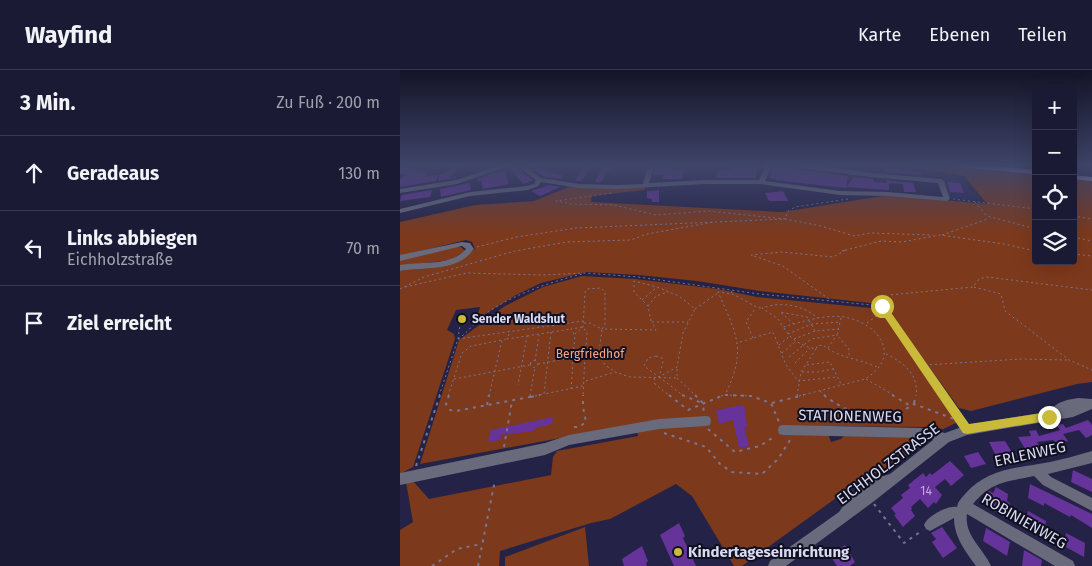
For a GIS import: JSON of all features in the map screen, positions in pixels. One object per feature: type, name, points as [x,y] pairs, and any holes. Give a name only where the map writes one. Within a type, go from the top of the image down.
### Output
[{"type":"street","points":[[400,191],[418,188]]},
{"type":"street","points":[[400,211],[470,194],[530,188]]},
{"type":"street","points":[[805,188],[840,193],[888,194],[947,199],[943,188]]},
{"type":"street","points":[[400,258],[462,244],[467,245],[470,249],[466,255],[453,262],[400,268]]},
{"type":"street","name":"EICHHOLZSTRASSE","points":[[775,566],[843,518],[945,438],[967,430],[1049,417],[1091,406]]},
{"type":"street","points":[[400,479],[502,456],[545,449],[570,440],[659,424],[706,421]]},
{"type":"street","name":"STATIONENWEG","points":[[788,432],[924,432],[945,438]]},
{"type":"street","name":"ERLENWEG","points":[[962,509],[977,488],[992,479],[1006,474],[1036,470],[1092,457]]},
{"type":"street","points":[[1036,470],[1047,481],[1092,505]]},
{"type":"street","points":[[843,518],[852,500],[863,490],[877,482],[895,478]]},
{"type":"street","points":[[930,526],[950,512],[962,509],[960,525],[984,566]]},
{"type":"street","name":"ROBINIENWEG","points":[[962,509],[1068,566]]},
{"type":"path","points":[[612,193],[556,201],[572,204],[614,205],[656,215],[708,211],[757,215],[821,226],[854,236],[912,233],[1004,244],[1032,250]]},
{"type":"path","points":[[785,219],[788,210],[855,198]]},
{"type":"path","points":[[947,199],[1032,208]]},
{"type":"path","points":[[975,202],[987,216],[1032,228]]},
{"type":"path","points":[[834,302],[783,266],[751,255],[782,252],[833,257],[846,250],[842,251],[860,245],[881,241],[908,241],[928,236],[940,236],[985,220],[987,216]]},
{"type":"path","points":[[1077,216],[1092,218]]},
{"type":"path","points":[[470,249],[494,241],[549,231],[595,226],[785,219]]},
{"type":"path","points":[[400,289],[424,277],[515,251],[567,242],[631,240],[646,234],[722,221]]},
{"type":"path","points":[[1077,238],[1092,241]]},
{"type":"path","points":[[1077,254],[1092,256]]},
{"type":"path","points":[[405,287],[467,273],[542,275],[586,273],[638,277],[732,290],[882,306],[964,423],[914,404]]},
{"type":"path","points":[[458,339],[482,316],[518,296],[542,284],[586,273]]},
{"type":"path","points":[[973,287],[979,279],[987,277],[1092,290]]},
{"type":"path","points":[[458,339],[583,322],[602,329],[644,329],[654,331],[656,330],[648,306],[634,292],[634,281],[657,287],[679,296],[695,310]]},
{"type":"path","points":[[642,300],[657,287]]},
{"type":"path","points":[[882,306],[889,295],[973,287],[1001,294],[1005,311],[1069,360],[1092,370]]},
{"type":"path","points":[[586,348],[586,333],[583,326],[585,292],[593,288],[600,288],[606,292],[607,299],[605,324],[602,329],[599,353],[605,365],[615,372],[630,377],[677,378],[703,403],[707,428],[735,452],[760,446],[788,432]]},
{"type":"path","points":[[731,294],[732,290]]},
{"type":"path","points":[[648,306],[652,299],[659,294],[670,292]]},
{"type":"path","points":[[718,292],[739,343],[739,360],[734,379],[725,395]]},
{"type":"path","points":[[677,378],[683,333],[688,322],[695,310],[718,292],[744,298],[756,308],[772,304],[803,308],[811,311],[818,318]]},
{"type":"path","points":[[753,338],[746,322],[756,308]]},
{"type":"path","points":[[762,308],[778,319],[787,334],[793,339],[803,345],[816,349]]},
{"type":"path","points":[[866,324],[885,310]]},
{"type":"path","points":[[794,324],[780,312],[802,314],[810,320],[815,330]]},
{"type":"path","points":[[783,327],[818,318],[842,317],[866,324],[876,332],[886,354],[904,364],[918,383],[918,392],[914,404],[908,410],[895,415],[879,416],[857,412],[839,406],[819,391]]},
{"type":"path","points":[[828,348],[837,334],[842,317]]},
{"type":"path","points":[[652,322],[688,322]]},
{"type":"path","points":[[787,334],[812,324],[840,322]]},
{"type":"path","points":[[412,476],[458,339],[460,324]]},
{"type":"path","points":[[583,326],[478,344],[467,348],[459,358],[446,404],[450,410],[456,411],[584,386]]},
{"type":"path","points":[[575,334],[583,326]]},
{"type":"path","points":[[571,329],[575,334],[571,389]]},
{"type":"path","points":[[793,339],[815,330],[839,329]]},
{"type":"path","points":[[544,394],[550,332]]},
{"type":"path","points":[[739,343],[773,332],[786,365],[798,381]]},
{"type":"path","points":[[507,339],[509,333]]},
{"type":"path","points":[[453,380],[530,365],[535,361],[539,334]]},
{"type":"path","points":[[789,357],[803,345],[817,337],[837,334]]},
{"type":"path","points":[[837,334],[849,349],[849,355]]},
{"type":"path","points":[[518,385],[526,336]]},
{"type":"path","points":[[778,345],[790,336]]},
{"type":"path","points":[[487,405],[502,340]]},
{"type":"path","points":[[781,353],[796,341]]},
{"type":"path","points":[[797,396],[801,372],[820,345],[828,348],[831,352],[849,355],[880,369]]},
{"type":"path","points":[[795,363],[810,348]]},
{"type":"path","points":[[530,397],[534,367],[538,364],[599,353]]},
{"type":"path","points":[[771,404],[865,379],[874,375],[880,369],[886,354]]},
{"type":"path","points":[[574,427],[583,425],[586,422],[583,407],[585,355]]},
{"type":"path","points":[[659,377],[663,362],[662,358],[652,356],[648,358],[644,366],[659,377],[674,392],[688,400],[703,403]]},
{"type":"path","points":[[924,365],[1021,359],[1069,360]]},
{"type":"path","points":[[535,361],[538,364]]},
{"type":"path","points":[[806,365],[830,362],[841,385]]},
{"type":"path","points":[[530,365],[534,367]]},
{"type":"path","points":[[659,377],[677,368]]},
{"type":"path","points":[[801,372],[818,372],[834,369]]},
{"type":"path","points":[[584,382],[615,372]]},
{"type":"path","points":[[798,381],[837,377]]},
{"type":"path","points":[[654,378],[655,384],[688,410],[725,395],[751,396],[771,404],[788,432]]},
{"type":"path","points":[[865,379],[911,406]]},
{"type":"path","points":[[502,456],[512,400]]},
{"type":"path","points":[[658,432],[690,440],[706,447],[720,464],[732,472],[762,474],[778,459],[788,432]]},
{"type":"path","points":[[478,566],[495,480]]},
{"type":"path","points":[[869,498],[904,542],[930,526]]},
{"type":"path","points":[[432,566],[457,549],[482,544]]},
{"type":"shaded area","points":[[945,188],[970,188],[971,191],[975,191],[983,201],[948,198]]},
{"type":"green space","points":[[566,188],[645,188],[644,190],[592,196],[591,202],[782,212],[889,195],[987,204],[974,188],[1032,188],[1032,265],[1077,265],[1077,188],[1092,188],[1092,382],[1077,384],[971,411],[959,408],[885,306],[880,304],[760,291],[697,281],[586,272],[541,283],[516,295],[477,319],[480,307],[456,310],[447,330],[454,334],[455,339],[413,467],[400,474],[400,271],[450,263],[459,260],[475,249],[472,242],[466,240],[400,256],[400,222],[475,205],[534,201]]},
{"type":"green space","points":[[461,247],[465,251],[451,260],[400,266],[400,260]]},
{"type":"green space","name":"Bergfriedhof","points":[[582,276],[635,279],[718,289],[757,297],[881,309],[925,368],[957,417],[956,423],[941,430],[925,427],[825,426],[831,442],[841,439],[846,434],[927,438],[927,440],[889,470],[868,475],[742,566],[734,566],[692,496],[676,484],[610,519],[500,551],[499,566],[400,566],[400,530],[413,522],[406,482],[412,480],[429,499],[551,475],[553,457],[557,451],[638,436],[636,424],[420,464],[459,340],[505,306],[543,287]]},
{"type":"green space","points":[[585,527],[589,566],[505,566],[505,557]]},
{"type":"building","points":[[471,188],[471,190],[441,197],[440,189]]},
{"type":"building","points":[[540,188],[557,188],[540,196],[531,191]]},
{"type":"building","points":[[862,188],[889,188],[889,190]]},
{"type":"building","points":[[904,188],[915,188],[916,192],[904,192]]},
{"type":"building","points":[[949,188],[962,188],[964,193],[950,192]]},
{"type":"building","points":[[432,190],[430,197],[400,201],[402,195]]},
{"type":"building","points":[[659,190],[659,202],[652,202],[652,199],[647,198],[647,191]]},
{"type":"building","points":[[783,191],[788,201],[769,201],[765,193]]},
{"type":"building","points":[[744,405],[747,427],[744,427],[749,446],[739,448],[733,420],[719,424],[716,410]]},
{"type":"building","points":[[553,417],[552,424],[535,428],[534,431],[501,435],[500,440],[488,442],[491,430]]},
{"type":"building","points":[[1088,420],[1092,425],[1092,435],[1086,438],[1079,430],[1063,434],[1068,441],[1056,444],[1053,440],[1037,442],[1042,450],[1027,452],[1018,437],[1031,436],[1029,431],[1036,430],[1039,436],[1060,430],[1056,425],[1063,424],[1066,428]]},
{"type":"building","points":[[1005,441],[1013,454],[996,456],[989,442]]},
{"type":"building","points":[[978,452],[986,464],[971,468],[964,456]]},
{"type":"building","points":[[950,461],[964,475],[951,486],[945,479],[935,487],[942,495],[936,504],[934,502],[928,508],[920,499],[911,507],[915,516],[903,527],[891,508],[903,498],[901,495],[910,488],[908,485],[923,473],[926,477],[930,473],[932,475]]},
{"type":"building","points":[[1073,470],[1092,479],[1092,492],[1071,482]]},
{"type":"building","points":[[1030,484],[1092,514],[1092,528],[1071,515],[1070,517],[1044,503],[1044,506],[1028,498]]},
{"type":"building","points":[[996,487],[1008,494],[1007,501],[1010,503],[1006,518],[985,505],[991,500],[987,493],[989,491],[993,493]]},
{"type":"building","points":[[1028,511],[1046,521],[1044,535],[1025,524]]},
{"type":"building","name":"Kindertageseinrichtung","points":[[679,523],[685,536],[683,538],[696,566],[674,566],[660,535]]},
{"type":"building","points":[[942,527],[957,548],[943,558],[932,542],[936,539],[931,533]]},
{"type":"building","points":[[986,528],[1010,542],[1007,556],[983,541]]},
{"type":"building","points":[[1066,533],[1085,543],[1084,557],[1064,546]]},
{"type":"building","points":[[845,545],[855,562],[850,566],[837,566],[830,555]]},
{"type":"building","points":[[642,546],[648,561],[646,563],[647,566],[624,566],[622,559]]},
{"type":"building","points":[[1024,550],[1042,560],[1041,566],[1022,566]]},
{"type":"place","name":"Sender Waldshut","points":[[462,319]]},
{"type":"place","name":"Kindertageseinrichtung","points":[[678,552]]},
{"type":"route","points":[[882,306],[967,430],[1049,417]]}]
